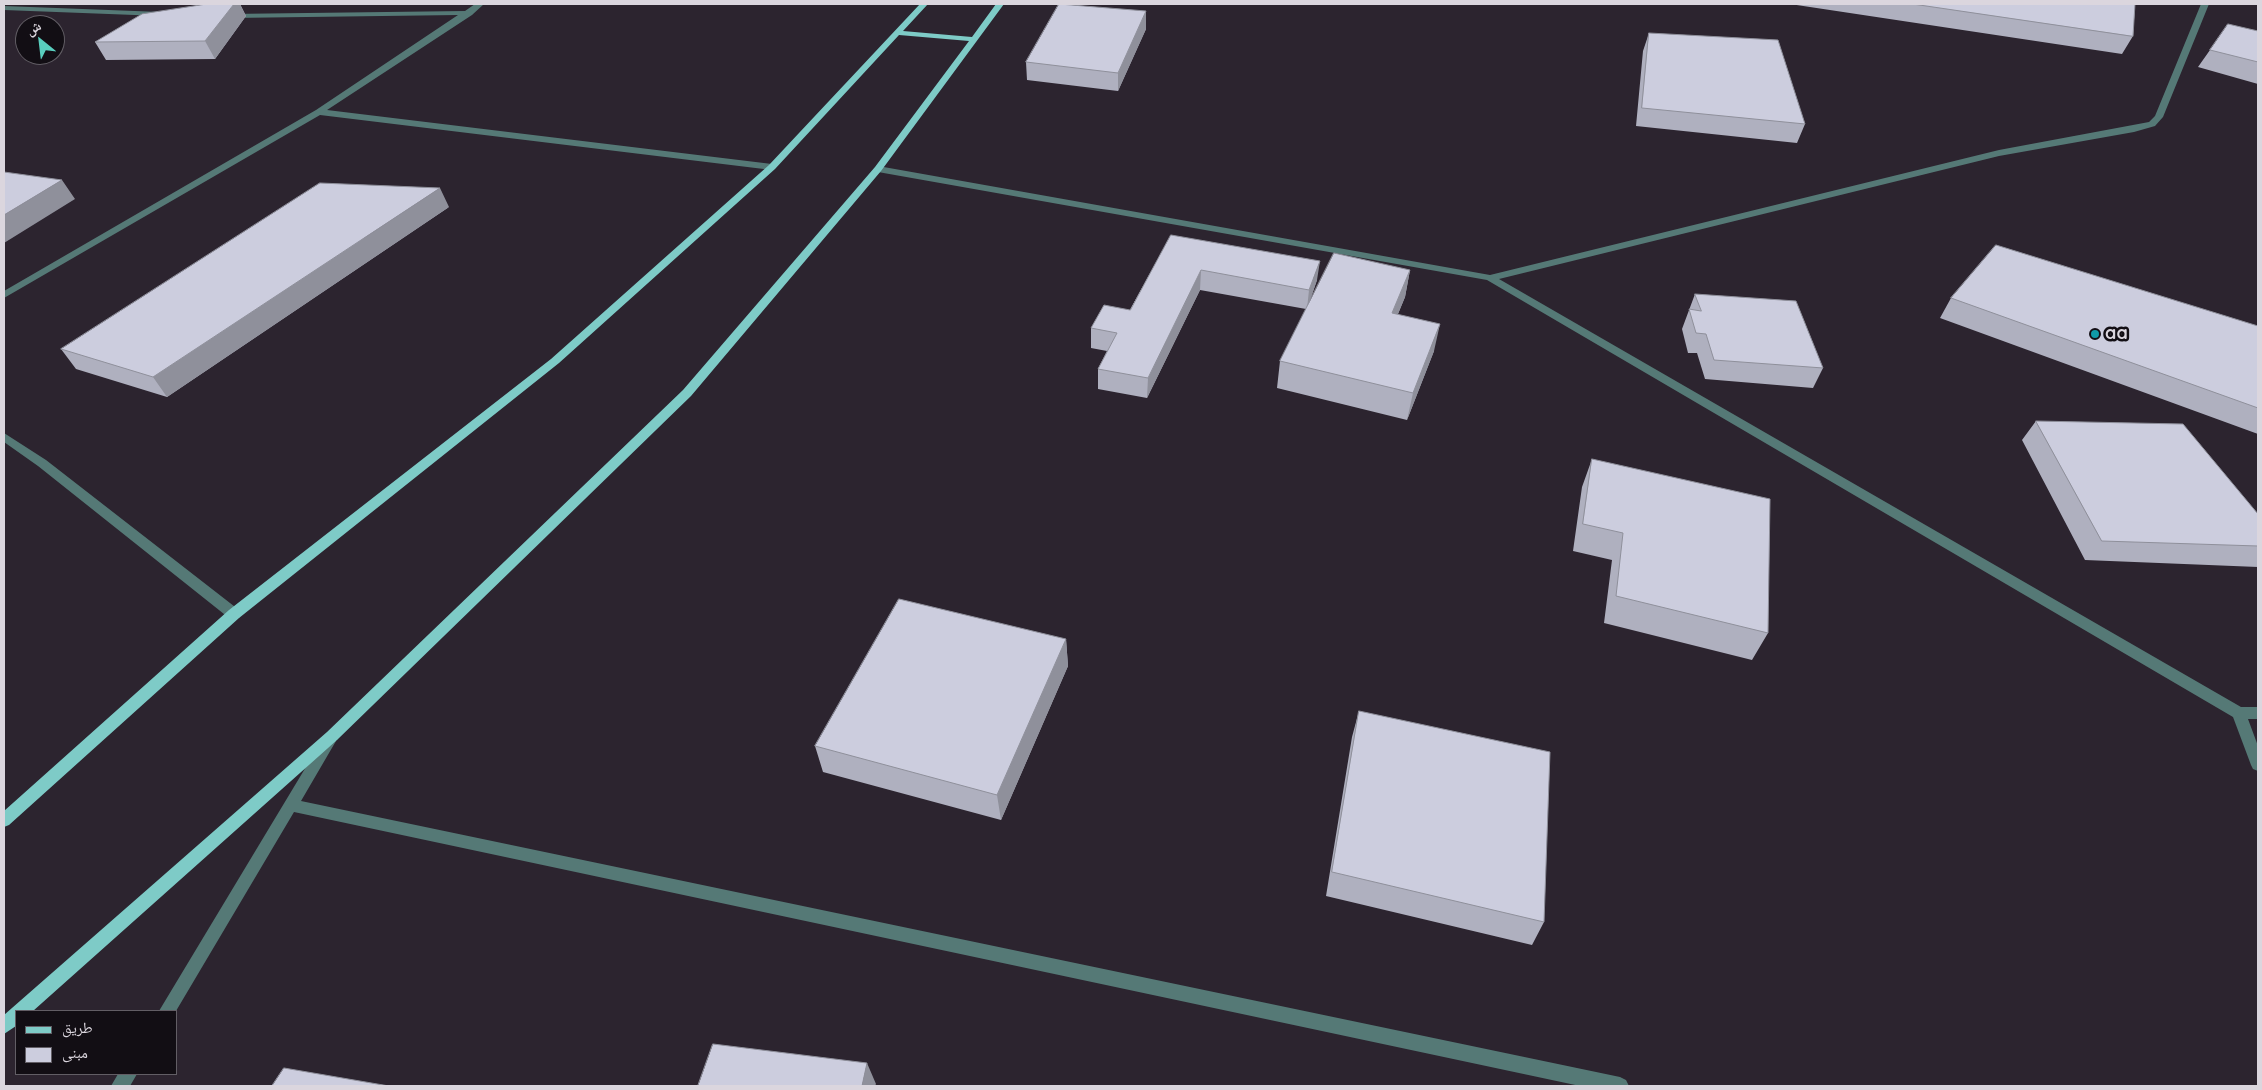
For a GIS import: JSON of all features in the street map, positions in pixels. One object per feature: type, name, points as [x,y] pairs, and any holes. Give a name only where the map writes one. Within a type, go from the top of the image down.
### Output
[{"type":"main road","points":[[4,820],[234,614],[555,361],[772,167],[924,4]]},
{"type":"main road","points":[[22,1010],[332,736],[687,393],[878,169],[1000,4]]},
{"type":"main road","points":[[897,33],[974,39]]},
{"type":"main road","points":[[4,1026],[15,1016]]},
{"type":"street","points":[[4,295],[319,112],[480,4]]},
{"type":"street","points":[[1490,278],[1999,153],[2112,135],[2152,124],[2159,117],[2204,4]]},
{"type":"street","points":[[4,8],[169,14]]},
{"type":"street","points":[[227,16],[275,17],[469,13]]},
{"type":"street","points":[[319,112],[772,167]]},
{"type":"street","points":[[878,169],[1490,278],[2258,723]]},
{"type":"street","points":[[4,437],[42,463],[234,614]]},
{"type":"street","points":[[2238,713],[2258,713]]},
{"type":"street","points":[[2238,713],[2258,765]]},
{"type":"street","points":[[168,1010],[332,736]]},
{"type":"street","points":[[290,805],[1620,1086]]},
{"type":"street","points":[[120,1086],[127,1075]]},
{"type":"building","points":[[207,4],[234,4],[205,41],[95,42],[142,14]]},
{"type":"building","points":[[1059,4],[1146,11],[1118,73],[1026,62]]},
{"type":"building","points":[[1913,4],[2135,4],[2133,36]]},
{"type":"building","points":[[2228,24],[2258,31],[2258,62],[2210,50]]},
{"type":"building","points":[[1649,33],[1778,40],[1805,124],[1642,108]]},
{"type":"building","points":[[4,172],[62,180],[4,215]]},
{"type":"building","points":[[320,183],[440,188],[153,377],[61,349]]},
{"type":"building","points":[[1171,235],[1320,261],[1309,290],[1201,270],[1148,378],[1098,369],[1117,333],[1091,328],[1104,305],[1130,310]]},
{"type":"building","name":"aa","points":[[1996,245],[2258,326],[2258,408],[1951,298]]},
{"type":"building","points":[[1334,253],[1410,270],[1392,313],[1440,324],[1413,393],[1280,361]]},
{"type":"building","points":[[1695,294],[1796,301],[1823,368],[1714,360],[1706,334],[1696,333],[1689,309],[1701,311]]},
{"type":"building","points":[[2036,421],[2183,424],[2258,514],[2258,546],[2102,541]]},
{"type":"building","points":[[1592,459],[1770,499],[1768,633],[1616,596],[1623,533],[1583,524]]},
{"type":"building","points":[[899,599],[1066,639],[997,795],[815,746]]},
{"type":"building","points":[[1359,711],[1550,752],[1544,922],[1332,872]]},
{"type":"building","points":[[713,1044],[867,1063],[862,1086],[698,1086]]},
{"type":"building","points":[[284,1068],[389,1086],[272,1086]]},
{"type":"place","name":"aa","points":[[2095,334]]}]
